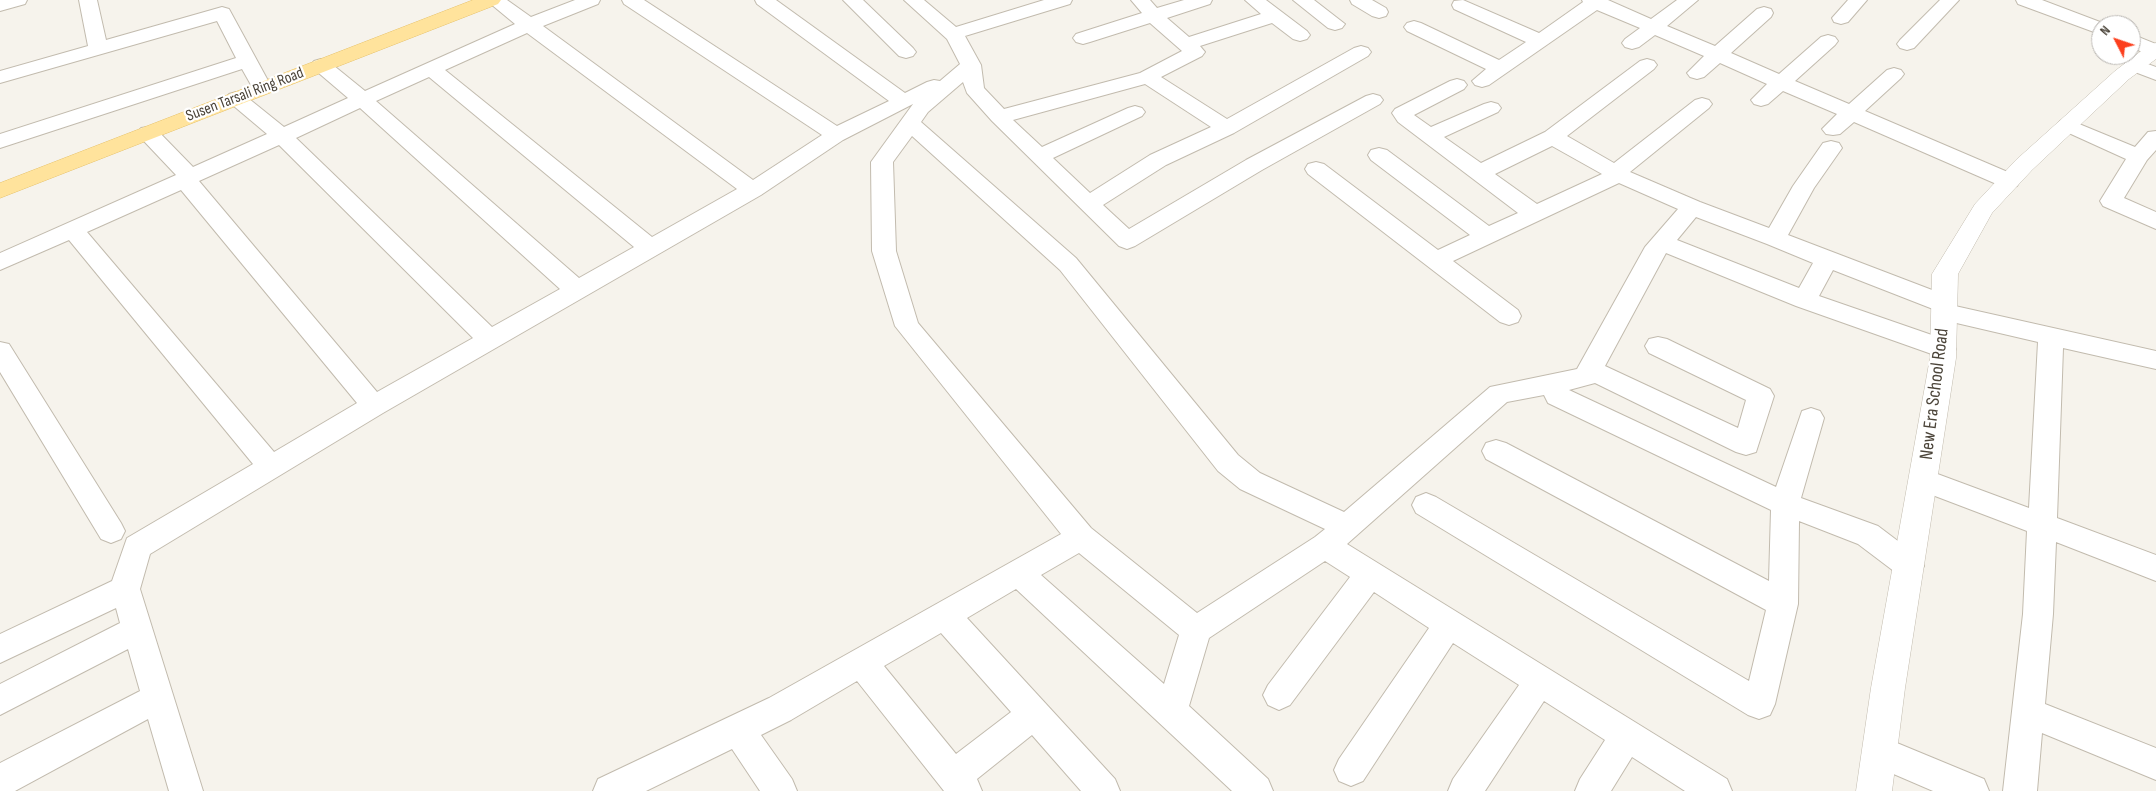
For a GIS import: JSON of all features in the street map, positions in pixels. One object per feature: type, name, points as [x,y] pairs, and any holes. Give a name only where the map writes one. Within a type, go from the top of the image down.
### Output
[{"type":"main road","name":"Susen Tarsali Ring Road","points":[[0,175],[255,75],[454,0]]},
{"type":"main road","name":"Susen Tarsali Ring Road","points":[[0,191],[236,98],[255,75],[321,65],[491,0]]},
{"type":"street","points":[[0,5],[18,0]]},
{"type":"street","points":[[88,0],[98,49]]},
{"type":"street","points":[[495,0],[753,190]]},
{"type":"street","points":[[0,262],[529,25],[591,0]]},
{"type":"street","points":[[631,0],[836,135]]},
{"type":"street","points":[[764,0],[907,112],[1068,264],[1233,468],[1336,536],[1370,574],[1627,734],[1713,790]]},
{"type":"street","points":[[852,0],[906,52]]},
{"type":"street","points":[[913,0],[952,34],[971,65],[974,89],[1039,156],[1127,241],[1254,165],[1374,100]]},
{"type":"street","points":[[952,34],[1063,0]]},
{"type":"street","points":[[1000,117],[1115,87],[1147,76],[1195,52],[1154,16],[1140,0]]},
{"type":"street","points":[[1083,38],[1203,0]]},
{"type":"street","points":[[1254,0],[1300,35]]},
{"type":"street","points":[[1302,0],[1335,24]]},
{"type":"street","points":[[1359,0],[1379,12]]},
{"type":"street","points":[[1632,43],[1689,0]]},
{"type":"street","points":[[1841,18],[1858,0]]},
{"type":"street","points":[[1907,44],[1950,0]]},
{"type":"street","points":[[2025,0],[2091,24]]},
{"type":"street","points":[[1482,81],[1502,69],[1595,1],[2009,181]]},
{"type":"street","points":[[1461,5],[1541,41]]},
{"type":"street","points":[[0,77],[98,49],[219,7],[255,75],[0,141]]},
{"type":"street","points":[[1697,72],[1764,14]]},
{"type":"street","points":[[1185,44],[1276,16]]},
{"type":"street","points":[[1414,27],[1502,69]]},
{"type":"street","points":[[1761,100],[1828,41]]},
{"type":"street","points":[[1089,204],[1158,160],[1227,128],[1361,52]]},
{"type":"street","name":"New Era School Road","points":[[1874,791],[1888,688],[1924,480],[1943,349],[1944,274],[1983,210],[2009,181],[2067,125],[2146,56]]},
{"type":"street","points":[[321,65],[578,291]]},
{"type":"street","points":[[178,788],[158,698],[125,589],[137,547],[374,406],[753,190],[836,135],[921,108],[971,65]]},
{"type":"street","points":[[1480,173],[1553,137],[1646,65]]},
{"type":"street","points":[[431,69],[651,249]]},
{"type":"street","points":[[1775,239],[1832,138],[1852,113],[1894,74]]},
{"type":"street","points":[[1147,76],[1227,128]]},
{"type":"street","points":[[1456,85],[1402,113],[1405,118],[1535,214]]},
{"type":"street","points":[[236,98],[282,136],[491,340]]},
{"type":"street","points":[[1436,260],[1617,174],[1702,104]]},
{"type":"street","points":[[1429,136],[1491,108]]},
{"type":"street","points":[[907,112],[882,162],[884,251],[907,326],[1081,537],[1196,630]]},
{"type":"street","points":[[1039,156],[1135,112]]},
{"type":"street","points":[[2067,125],[2138,156]]},
{"type":"street","points":[[148,133],[190,177]]},
{"type":"street","points":[[1553,137],[1617,174],[1692,207],[1827,259],[1944,308],[2051,336],[2156,360]]},
{"type":"street","points":[[2156,137],[2138,156],[2111,201],[2156,221]]},
{"type":"street","points":[[1379,155],[1487,236]]},
{"type":"street","points":[[1316,169],[1508,316]]},
{"type":"street","points":[[190,177],[182,183],[190,185],[374,406]]},
{"type":"street","points":[[1171,711],[1196,630],[1336,536],[1499,394],[1586,377],[1654,253],[1692,207]]},
{"type":"street","points":[[72,229],[271,467]]},
{"type":"street","points":[[1662,243],[1805,300],[1943,349]]},
{"type":"street","points":[[1805,300],[1827,259]]},
{"type":"street","points":[[2020,791],[2038,614],[2051,336]]},
{"type":"street","points":[[1590,370],[1746,444],[1762,396],[1658,346]]},
{"type":"street","points":[[0,351],[111,531]]},
{"type":"street","points":[[1557,396],[1785,504],[1868,535],[1909,566]]},
{"type":"street","points":[[1426,506],[1759,704],[1783,604],[1785,504],[1811,418]]},
{"type":"street","points":[[1496,451],[1783,604]]},
{"type":"street","points":[[1924,480],[2156,568]]},
{"type":"street","points":[[610,791],[780,709],[1081,537]]},
{"type":"street","points":[[1018,573],[1171,711],[1256,791]]},
{"type":"street","points":[[1279,695],[1370,574]]},
{"type":"street","points":[[0,649],[125,589]]},
{"type":"street","points":[[945,615],[1103,791]]},
{"type":"street","points":[[1351,770],[1449,624]]},
{"type":"street","points":[[0,700],[137,629]]},
{"type":"street","points":[[862,663],[960,784],[1033,714]]},
{"type":"street","points":[[1465,791],[1540,681]]},
{"type":"street","points":[[0,782],[158,698]]},
{"type":"street","points":[[2028,712],[2156,764]]},
{"type":"street","points":[[738,729],[780,791]]},
{"type":"street","points":[[1592,791],[1627,734]]},
{"type":"street","points":[[1880,752],[1972,791]]}]
